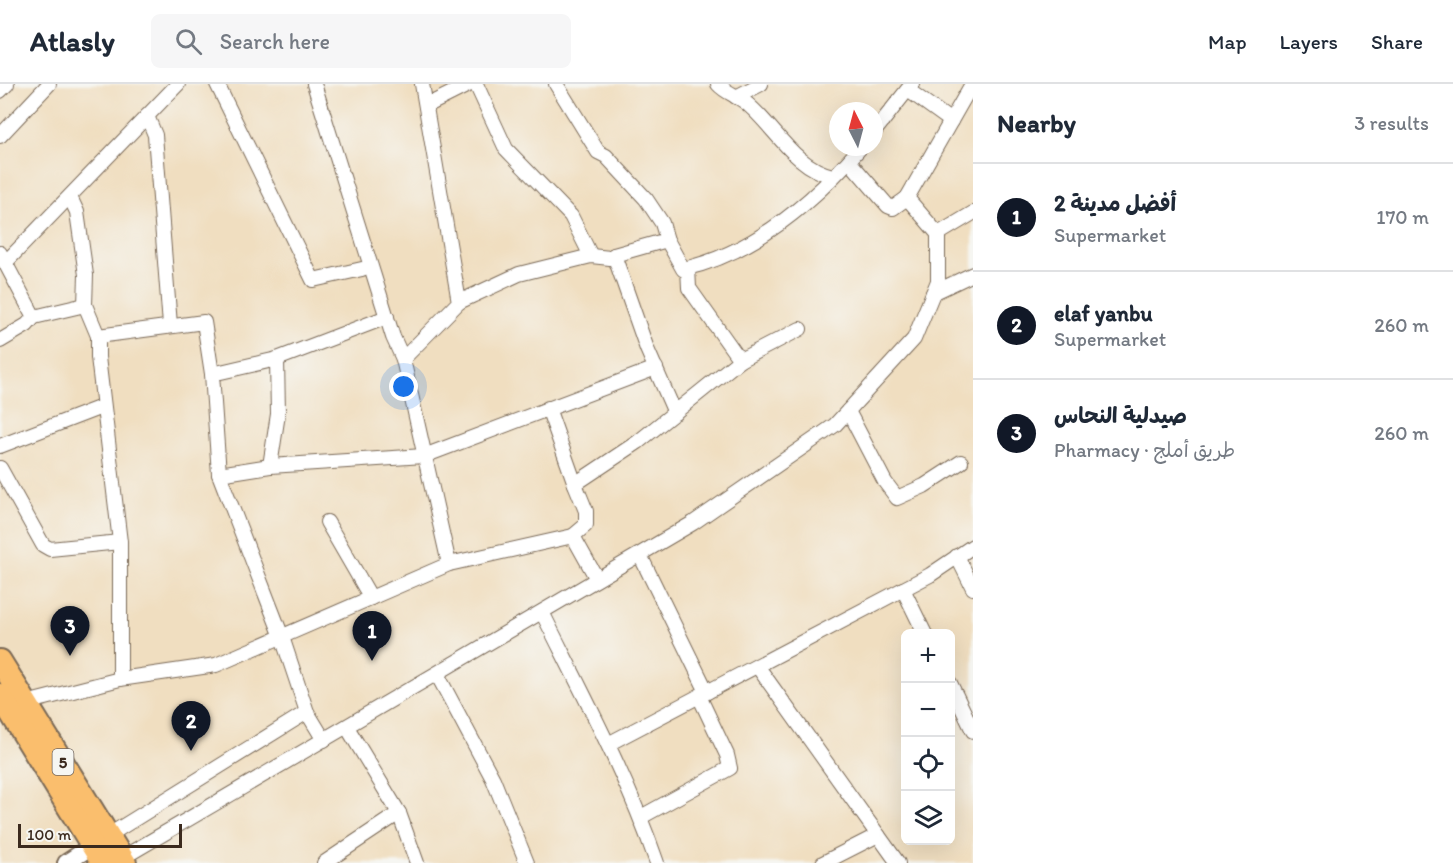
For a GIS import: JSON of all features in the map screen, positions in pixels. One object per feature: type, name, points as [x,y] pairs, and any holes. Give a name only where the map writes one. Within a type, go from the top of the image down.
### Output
[{"type":"highway","name":"5","points":[[0,661],[111,855]]},
{"type":"highway","name":"5","points":[[0,695],[111,855]]},
{"type":"street","points":[[0,91],[7,84]]},
{"type":"street","points":[[0,136],[49,84]]},
{"type":"street","points":[[34,317],[3,257],[70,197],[178,84]]},
{"type":"street","points":[[217,84],[313,280],[362,269]]},
{"type":"street","points":[[314,84],[402,359],[449,564]]},
{"type":"street","points":[[422,84],[459,302]]},
{"type":"street","points":[[426,106],[470,84]]},
{"type":"street","points":[[476,84],[506,149],[572,216],[591,255]]},
{"type":"street","points":[[556,84],[598,152],[606,156],[646,199],[662,223],[667,240],[683,269],[757,240],[853,156]]},
{"type":"street","points":[[718,84],[724,91],[744,101],[795,154],[821,174],[833,176]]},
{"type":"street","points":[[736,97],[761,84]]},
{"type":"street","points":[[849,161],[888,206],[893,208],[907,198],[972,84]]},
{"type":"street","points":[[883,121],[910,87],[951,121]]},
{"type":"street","points":[[147,116],[155,135],[170,325]]},
{"type":"street","points":[[70,197],[77,212],[86,275],[85,305],[98,336],[98,357],[120,542],[120,679]]},
{"type":"street","points":[[66,863],[111,855],[347,727],[693,523],[835,425],[914,339],[938,281],[938,234],[907,198]]},
{"type":"street","points":[[938,234],[973,213]]},
{"type":"street","points":[[402,359],[459,302],[519,274],[591,255],[610,258],[667,240]]},
{"type":"street","points":[[614,255],[675,413]]},
{"type":"street","points":[[688,268],[689,288],[740,360]]},
{"type":"street","points":[[933,293],[973,274]]},
{"type":"street","points":[[0,341],[27,325],[34,317],[85,305]]},
{"type":"street","points":[[212,374],[277,359],[387,317]]},
{"type":"street","points":[[98,336],[204,322],[212,374],[219,474],[282,637],[307,712],[324,740]]},
{"type":"street","points":[[575,484],[675,413],[740,360],[800,329]]},
{"type":"street","points":[[270,466],[278,414],[277,359]]},
{"type":"street","points":[[219,474],[270,466],[424,456],[656,368]]},
{"type":"street","points":[[0,446],[99,408]]},
{"type":"street","points":[[26,704],[120,679],[216,665],[449,564],[573,536],[586,525],[586,511],[548,408]]},
{"type":"street","points":[[848,411],[885,482],[897,498],[924,486],[961,462]]},
{"type":"street","points":[[0,468],[43,545],[50,549],[120,542]]},
{"type":"street","points":[[327,522],[371,598]]},
{"type":"street","points":[[573,536],[597,579]]},
{"type":"street","points":[[608,744],[903,589],[973,546]]},
{"type":"street","points":[[640,555],[703,694],[730,768],[641,817]]},
{"type":"street","points":[[957,556],[973,588]]},
{"type":"street","points":[[903,589],[923,629]]},
{"type":"street","points":[[542,612],[608,744],[641,817],[657,863]]},
{"type":"street","points":[[758,667],[898,863]]},
{"type":"street","points":[[437,674],[493,778],[527,863]]},
{"type":"street","points":[[955,690],[970,717],[973,731]]},
{"type":"street","points":[[111,855],[307,712]]},
{"type":"street","points":[[347,727],[399,813],[417,863]]},
{"type":"street","points":[[324,863],[399,813]]},
{"type":"street","points":[[823,863],[878,835]]},
{"type":"place","name":"صيدلية النحاس","points":[[70,656]]},
{"type":"place","name":"2 أفضل مدينة","points":[[372,661]]},
{"type":"place","name":"elaf yanbu","points":[[191,751]]}]
